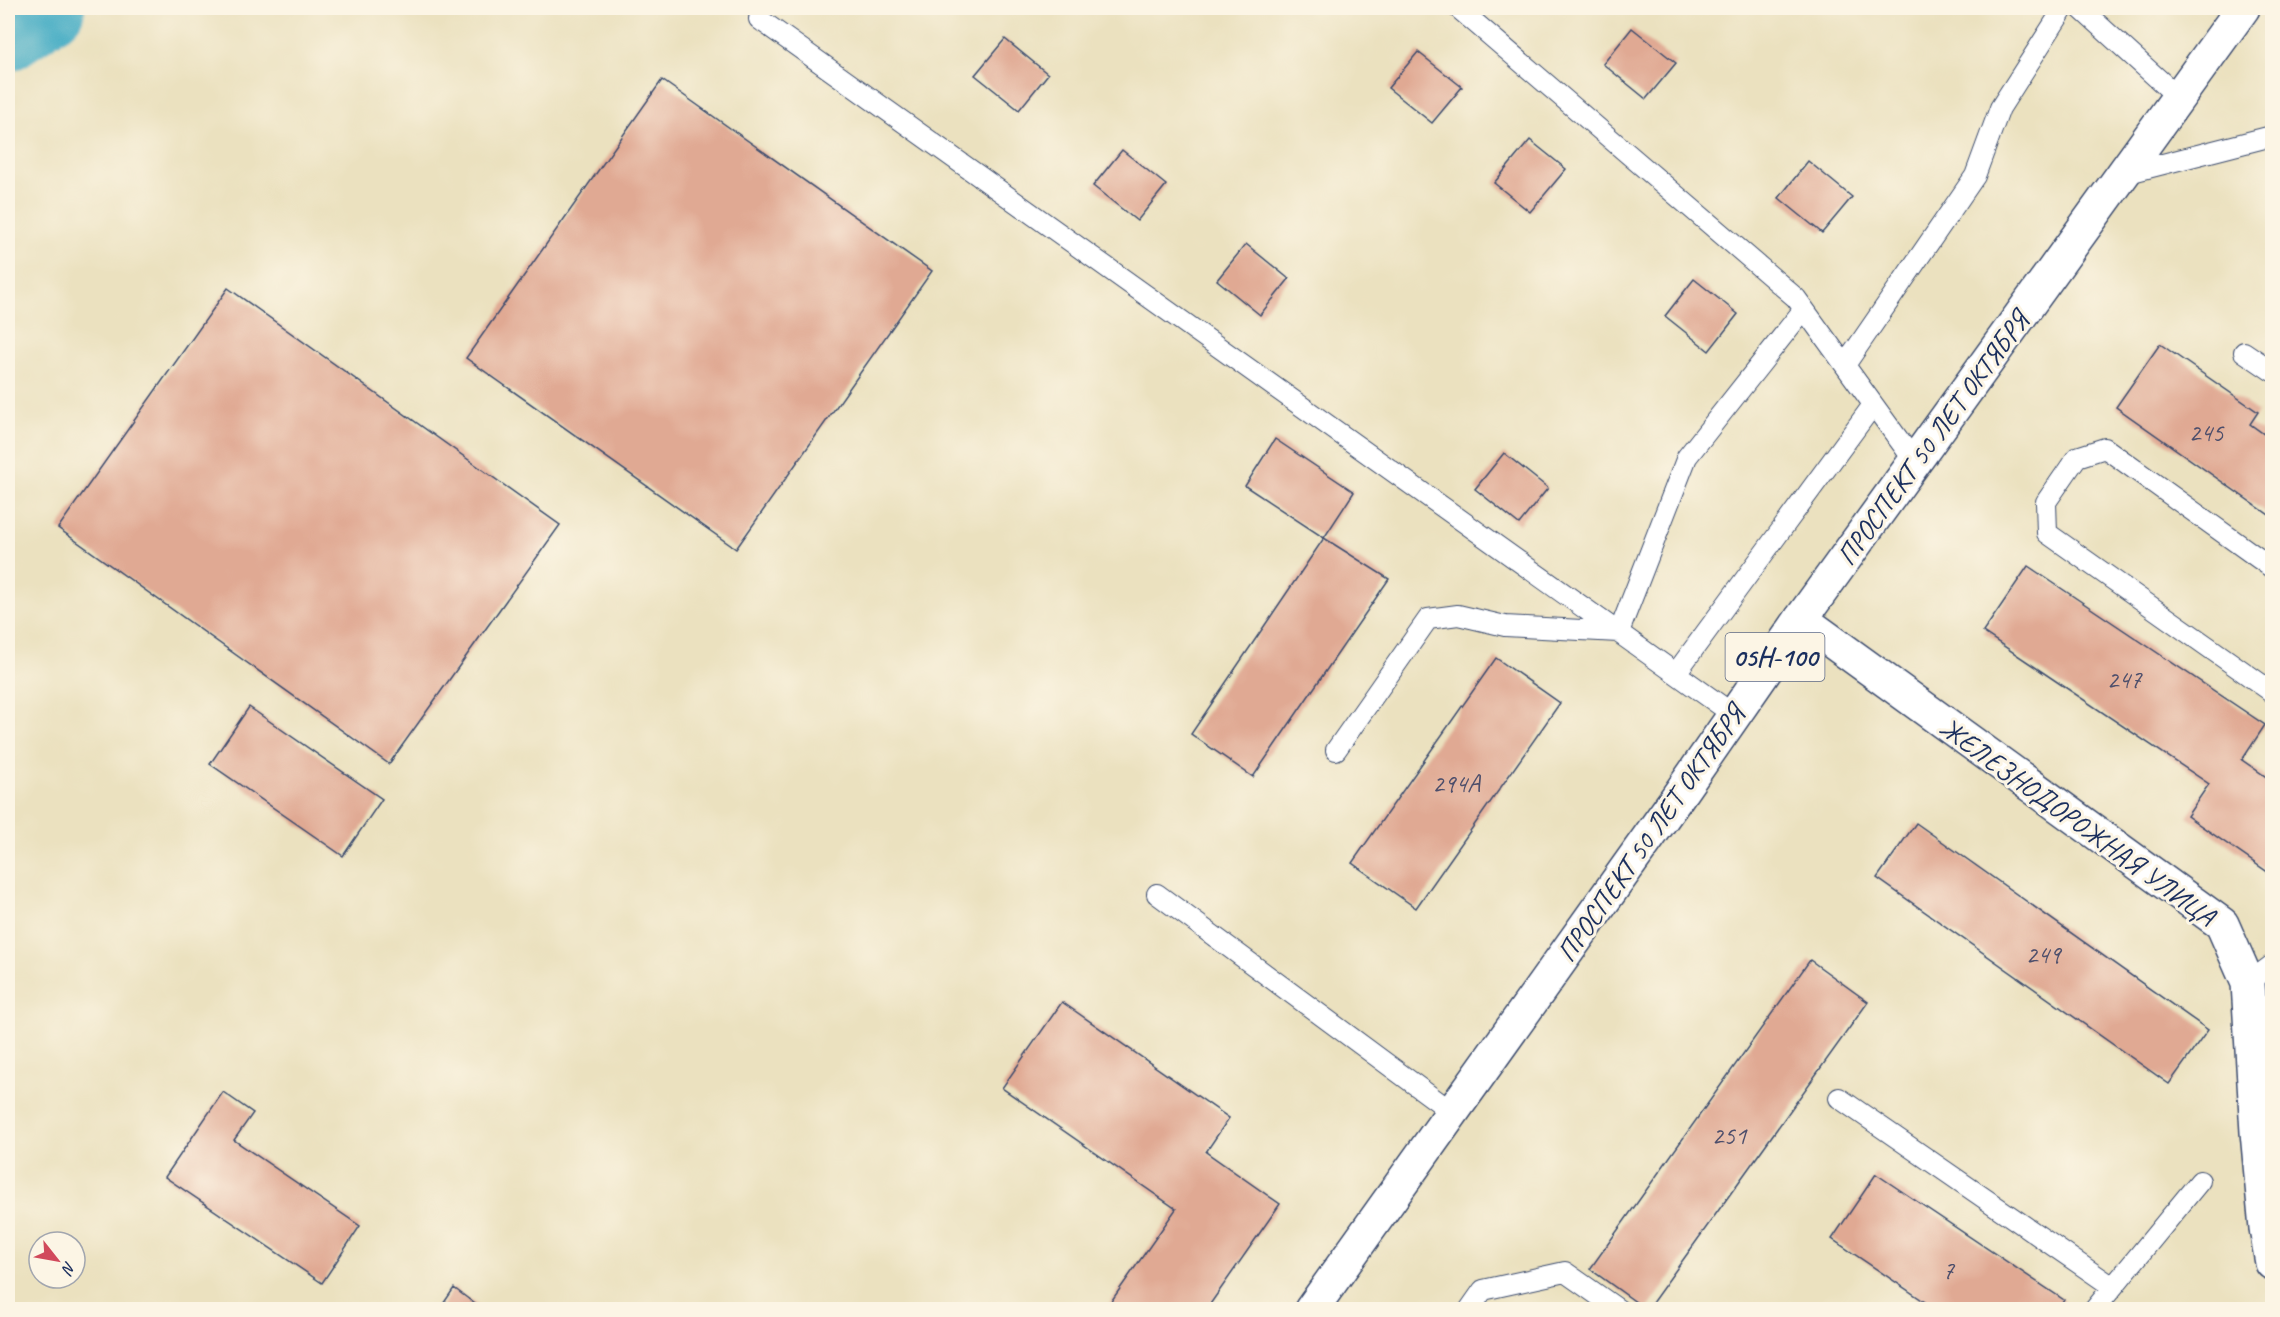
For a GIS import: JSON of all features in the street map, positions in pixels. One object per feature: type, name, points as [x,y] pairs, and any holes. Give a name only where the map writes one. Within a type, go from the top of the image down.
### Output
[{"type":"main road","name":"ПРОСПЕКТ 50 ЛЕТ ОКТЯБРЯ","points":[[1311,1310],[1801,619],[2244,8]]},
{"type":"main road","name":"ЖЕЛЕЗНОДОРОЖНАЯ УЛИЦА","points":[[1801,619],[2222,924],[2260,974],[2257,1132],[2266,1229],[2272,1263]]},
{"type":"lane","points":[[1458,8],[1796,298],[1915,462]]},
{"type":"lane","points":[[1845,365],[1974,176],[2000,108],[2064,8]]},
{"type":"lane","points":[[2080,8],[2178,98]]},
{"type":"lane","points":[[759,19],[1734,715]]},
{"type":"lane","points":[[2123,174],[2272,136]]},
{"type":"lane","points":[[1619,632],[1687,457],[1804,309]]},
{"type":"lane","points":[[2244,352],[2272,371]]},
{"type":"lane","points":[[1676,673],[1873,405]]},
{"type":"lane","points":[[2272,568],[2105,448],[2077,457],[2046,502],[2048,533],[2272,692]]},
{"type":"lane","points":[[1336,750],[1428,620],[1458,615],[1505,626],[1619,632]]},
{"type":"lane","points":[[1157,894],[1452,1112]]},
{"type":"lane","points":[[1839,1098],[2113,1287]]},
{"type":"lane","points":[[2094,1310],[2200,1181]]},
{"type":"lane","points":[[1469,1310],[1483,1290],[1565,1272],[1619,1310]]},
{"type":"building","points":[[1632,28],[1676,63],[1646,99],[1603,64]]},
{"type":"building","points":[[1005,39],[1048,74],[1019,110],[975,75]]},
{"type":"building","points":[[1418,52],[1462,87],[1432,123],[1388,88]]},
{"type":"building","points":[[662,80],[932,271],[736,549],[466,358]]},
{"type":"building","points":[[1530,140],[1566,169],[1530,212],[1494,183]]},
{"type":"building","points":[[1122,150],[1166,185],[1137,221],[1093,186]]},
{"type":"building","points":[[1808,161],[1852,197],[1822,233],[1779,198]]},
{"type":"building","points":[[1246,244],[1289,279],[1260,315],[1217,280]]},
{"type":"building","points":[[1694,279],[1738,314],[1709,351],[1665,316]]},
{"type":"building","points":[[228,288],[560,525],[389,764],[58,528]]},
{"type":"building","points":[[2160,344],[2258,412],[2250,424],[2272,440],[2272,517],[2116,407]]},
{"type":"building","points":[[1275,439],[1354,492],[1324,538],[1245,486]]},
{"type":"building","points":[[1504,453],[1548,488],[1519,524],[1475,489]]},
{"type":"building","points":[[1324,538],[1389,579],[1253,777],[1191,734]]},
{"type":"building","points":[[2028,566],[2265,725],[2242,760],[2272,781],[2272,875],[2187,816],[2209,784],[1983,632]]},
{"type":"building","points":[[1496,658],[1560,703],[1416,908],[1352,863]]},
{"type":"building","points":[[249,707],[382,799],[343,856],[210,764]]},
{"type":"building","points":[[1916,823],[2208,1030],[2169,1084],[1877,878]]},
{"type":"building","points":[[1810,960],[1868,1002],[1647,1310],[1590,1269]]},
{"type":"building","points":[[1062,1002],[1229,1118],[1206,1152],[1280,1204],[1206,1310],[1105,1310],[1176,1209],[1002,1088]]},
{"type":"building","points":[[223,1092],[253,1113],[234,1140],[360,1226],[322,1283],[165,1177]]},
{"type":"building","points":[[1876,1174],[2064,1300],[2058,1310],[1937,1310],[1832,1239]]},
{"type":"building","points":[[454,1288],[483,1310],[439,1310]]},
{"type":"waterway","points":[[8,37],[51,8]]}]
